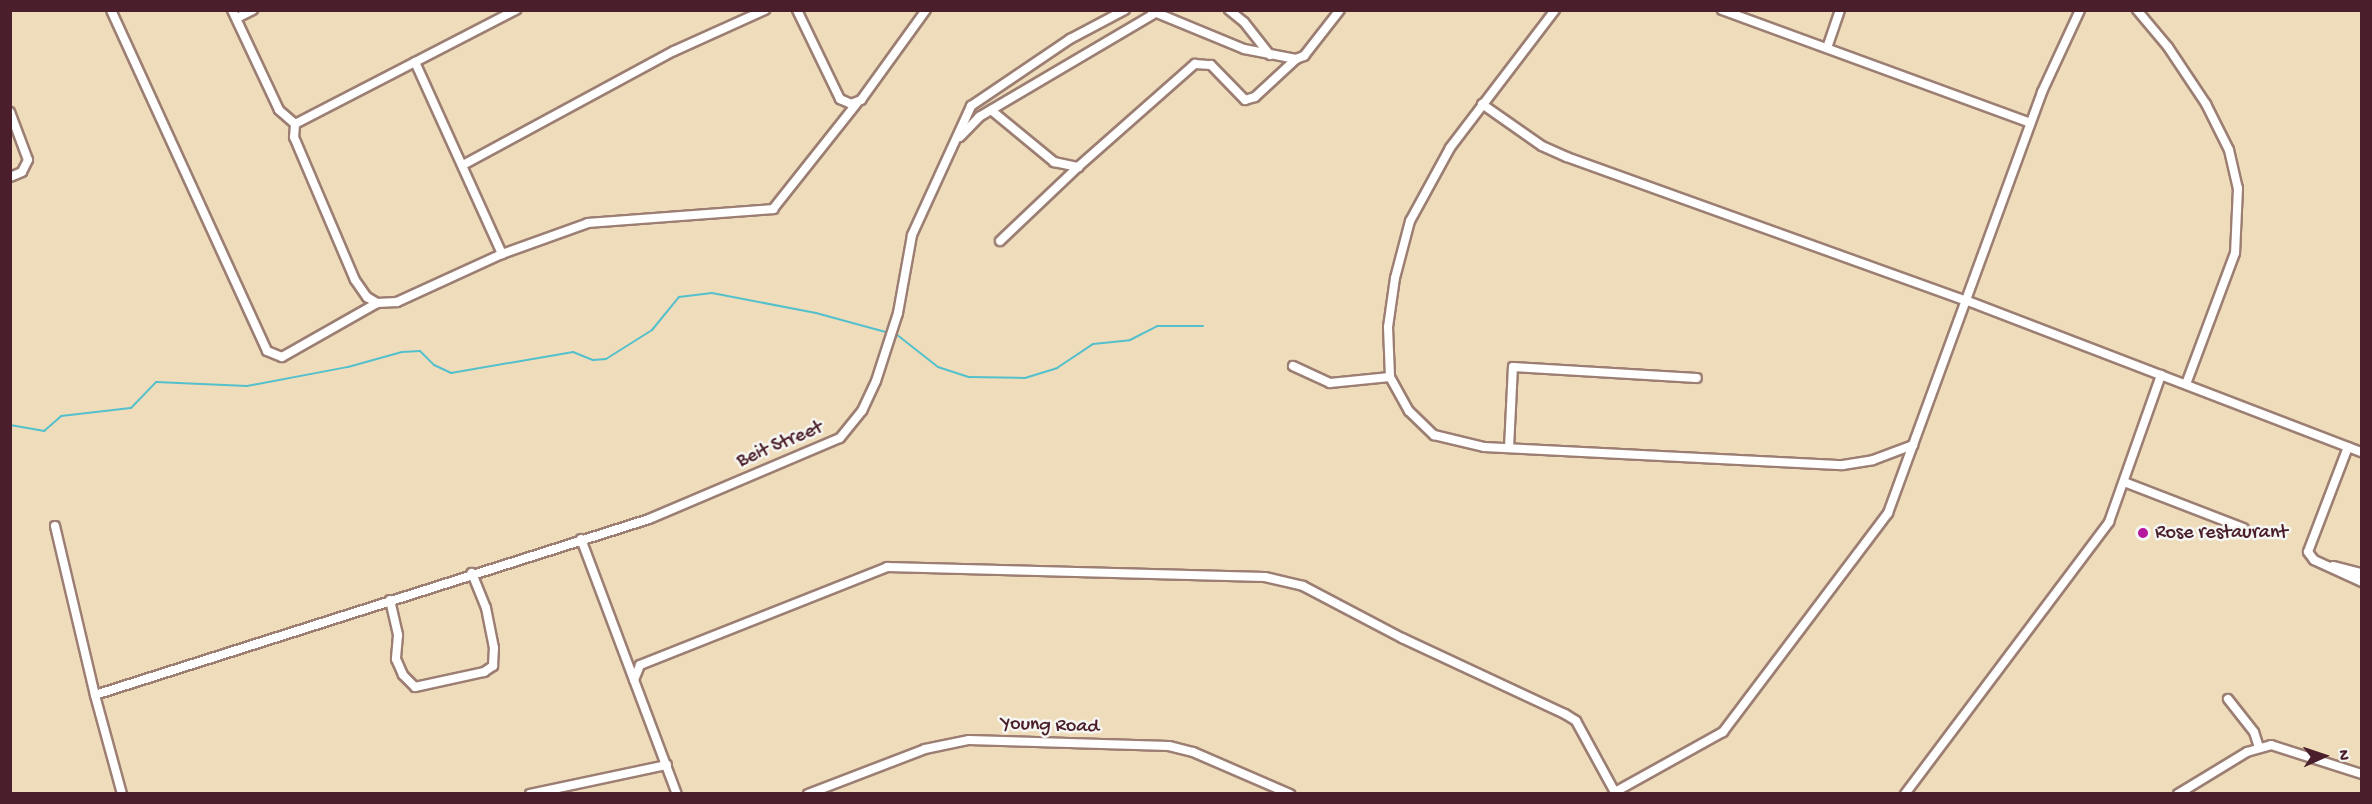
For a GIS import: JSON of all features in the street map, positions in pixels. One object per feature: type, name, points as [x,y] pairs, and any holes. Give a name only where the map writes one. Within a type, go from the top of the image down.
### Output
[{"type":"street","points":[[111,10],[267,351],[282,357],[377,303],[398,302],[502,254],[600,221],[773,209],[857,103],[926,10]]},
{"type":"street","points":[[232,10],[279,110],[295,124]]},
{"type":"street","points":[[237,18],[253,10]]},
{"type":"street","points":[[295,124],[516,10]]},
{"type":"street","points":[[463,165],[674,51],[765,10]]},
{"type":"street","points":[[797,10],[840,99],[857,103]]},
{"type":"street","name":"Beit Street","points":[[95,694],[472,573],[649,519],[840,438],[851,427],[876,381],[891,340],[912,235],[976,100],[1070,39],[1125,10]]},
{"type":"street","points":[[1229,10],[1244,22],[1270,55]]},
{"type":"street","points":[[952,148],[969,125],[991,110],[1156,12],[1218,40],[1270,55],[1296,59],[1304,57],[1340,10]]},
{"type":"street","points":[[1555,10],[1482,104],[1427,184],[1410,220],[1395,278],[1388,327],[1390,377],[1409,411],[1434,435],[1459,443],[1509,448],[1842,465],[1873,460],[1913,445]]},
{"type":"street","points":[[1722,10],[2030,123]]},
{"type":"street","points":[[1827,48],[1840,10]]},
{"type":"street","points":[[634,680],[640,665],[888,567],[1265,577],[1303,586],[1402,638],[1565,714],[1585,735],[1616,793],[1723,732],[1878,529],[1892,505],[2030,123],[2059,50],[2080,10]]},
{"type":"street","points":[[2137,10],[2168,47],[2206,104],[2229,150],[2238,188],[2235,253],[2186,384]]},
{"type":"street","points":[[1000,241],[1078,167],[1195,64],[1211,65],[1245,100],[1255,97],[1296,59]]},
{"type":"street","points":[[415,62],[502,254]]},
{"type":"street","points":[[1482,104],[1542,146],[1567,157],[1965,300],[2361,453]]},
{"type":"street","points":[[991,110],[1054,162],[1078,167]]},
{"type":"street","points":[[10,112],[28,160],[22,172],[10,177]]},
{"type":"street","points":[[295,124],[294,137],[355,280],[367,297],[377,303]]},
{"type":"street","points":[[1293,366],[1330,382],[1390,377]]},
{"type":"street","points":[[1509,448],[1514,367],[1697,378]]},
{"type":"street","points":[[1905,794],[2103,532],[2124,482],[2161,375]]},
{"type":"street","points":[[2348,447],[2308,548],[2310,556],[2361,582]]},
{"type":"street","points":[[2124,482],[2243,528]]},
{"type":"street","points":[[55,526],[95,694],[122,794]]},
{"type":"street","points":[[581,539],[677,794]]},
{"type":"street","points":[[2329,566],[2361,573]]},
{"type":"street","points":[[390,600],[398,634],[396,659],[403,675],[415,687],[484,672],[493,666],[494,648],[486,608],[472,573]]},
{"type":"street","points":[[2228,699],[2254,732],[2259,747]]},
{"type":"street","name":"Young Road","points":[[808,794],[932,747],[969,740],[1169,746],[1193,752],[1290,794]]},
{"type":"street","points":[[2178,794],[2259,747],[2282,747],[2361,774]]},
{"type":"street","points":[[531,794],[667,765]]},
{"type":"waterway","points":[[10,425],[44,431],[61,416],[131,408],[156,382],[247,386],[348,367],[402,352],[420,351],[434,365],[451,373],[573,352],[593,360],[606,359],[652,330],[679,297],[712,293],[816,313],[889,333]]},
{"type":"waterway","points":[[896,334],[938,367],[969,377],[1025,378],[1057,368],[1093,344],[1130,340],[1157,326],[1203,326]]},
{"type":"place","name":"Rose restaurant","points":[[2143,533]]}]
